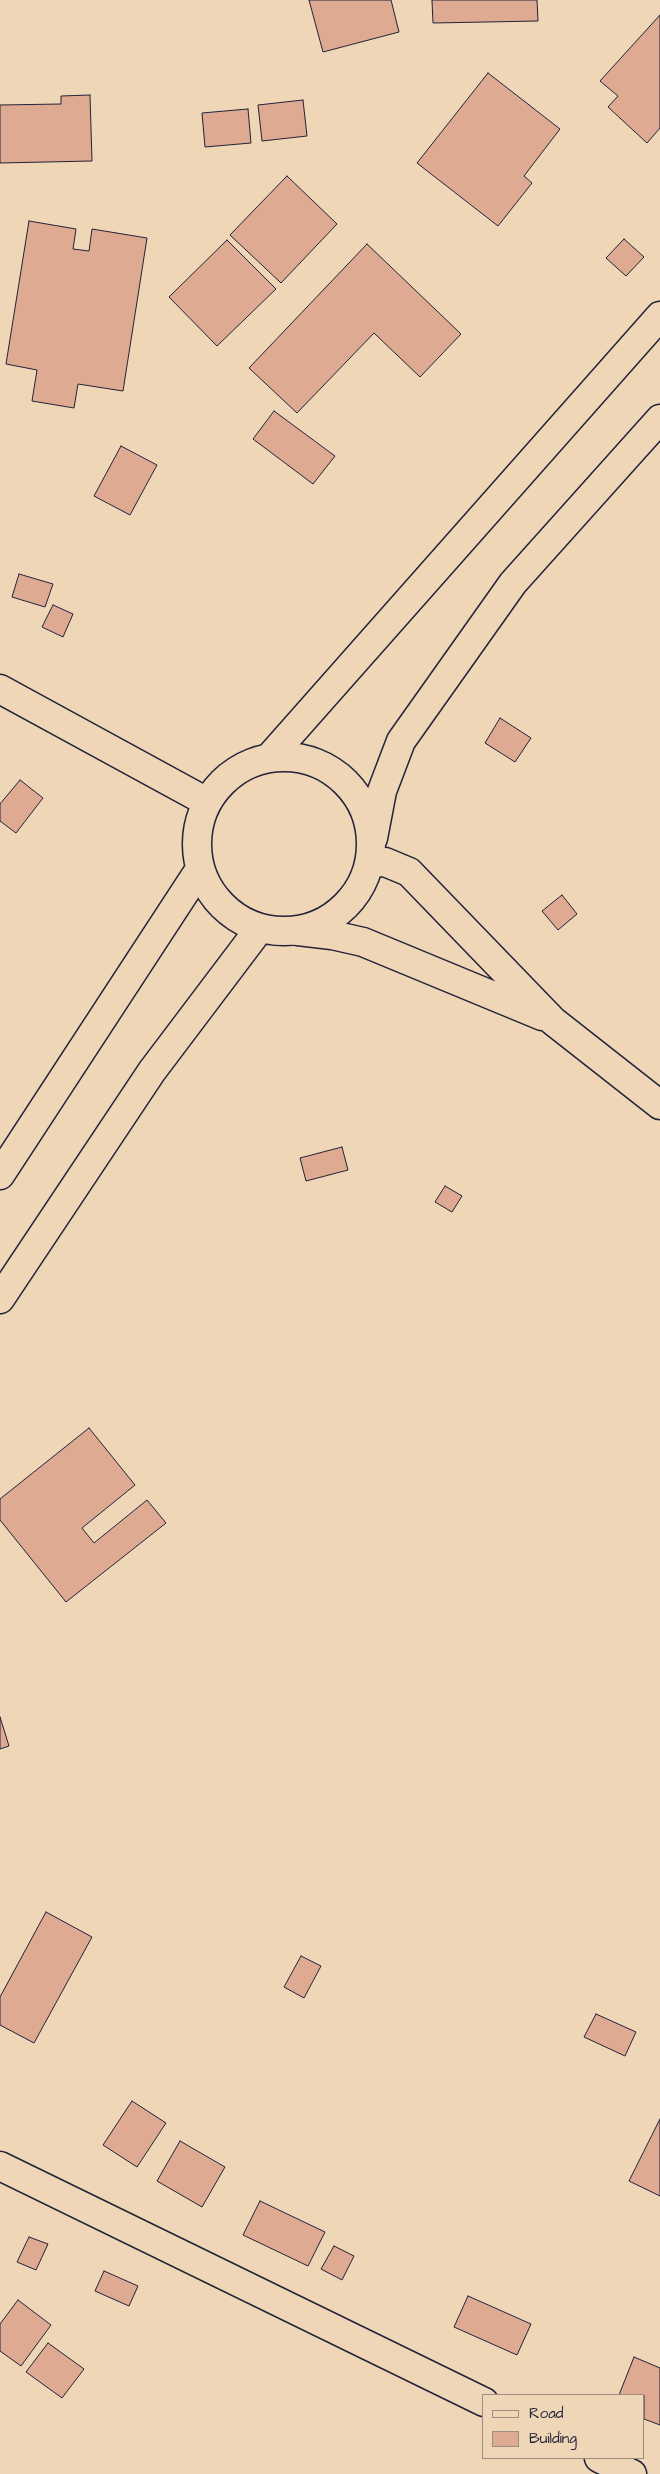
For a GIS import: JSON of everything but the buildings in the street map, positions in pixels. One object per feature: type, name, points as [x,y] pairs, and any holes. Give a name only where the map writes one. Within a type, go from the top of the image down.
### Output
[{"type":"main road","points":[[269,758],[660,316]]},
{"type":"main road","points":[[298,931],[330,918],[356,895],[371,855],[382,791],[401,741],[513,583],[660,419]]},
{"type":"main road","points":[[0,689],[207,802]]},
{"type":"main road","points":[[371,855],[367,816],[345,781],[310,760],[269,758],[244,766],[222,781],[207,802],[198,823],[197,839],[200,869],[212,895],[234,916],[260,928],[332,934],[363,942],[553,1021]]},
{"type":"main road","points":[[371,855],[410,872],[553,1021],[660,1105]]},
{"type":"main road","points":[[0,1175],[200,869]]},
{"type":"main road","points":[[0,1299],[152,1071],[260,928]]},
{"type":"main road","points":[[0,2166],[482,2401]]},
{"type":"main road","points":[[600,2459],[632,2474]]}]
